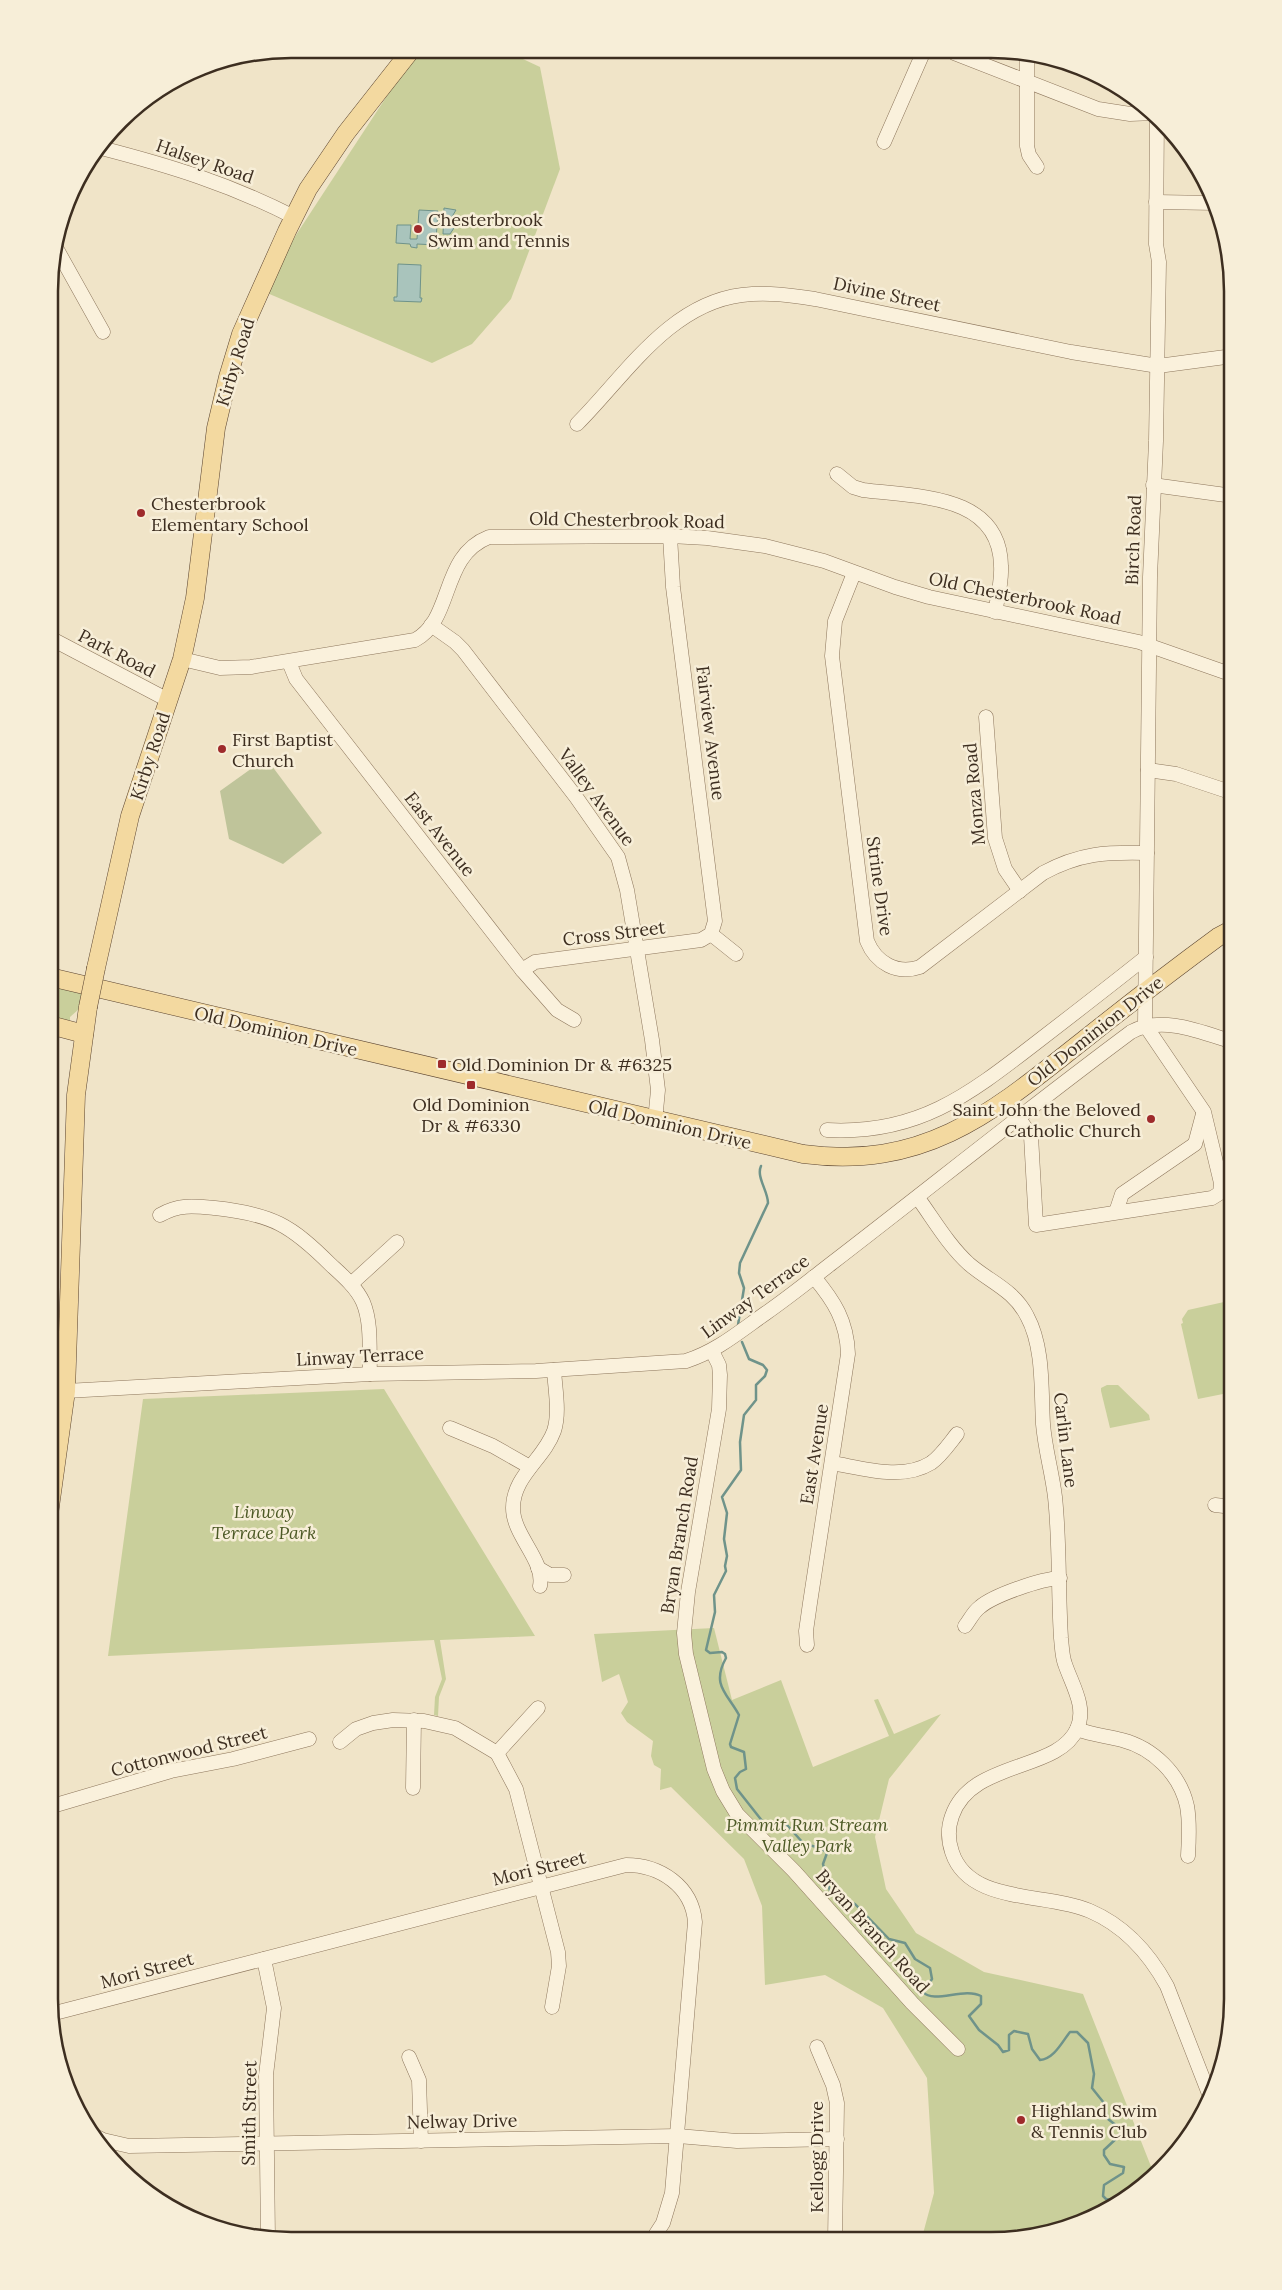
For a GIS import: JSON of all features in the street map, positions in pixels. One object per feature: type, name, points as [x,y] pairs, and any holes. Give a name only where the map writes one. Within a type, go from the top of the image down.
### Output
[{"type":"main road","name":"Kirby Road","points":[[58,1448],[66,1391],[76,1095],[88,1007],[130,816],[182,659],[195,598],[214,439],[228,377],[241,334],[294,216],[326,160],[406,58]]},
{"type":"main road","name":"Old Dominion Drive","points":[[58,979],[655,1121],[803,1154],[825,1157],[869,1157],[914,1147],[948,1135],[984,1115],[1224,934]]},
{"type":"main road","points":[[58,1027],[84,1034]]},
{"type":"street","points":[[884,142],[921,58]]},
{"type":"street","points":[[967,58],[1098,109],[1144,114]]},
{"type":"street","points":[[1027,60],[1027,146],[1029,155],[1036,167]]},
{"type":"street","name":"Birch Road","points":[[1145,1025],[1153,485],[1160,262],[1156,244],[1156,126]]},
{"type":"street","name":"Halsey Road","points":[[106,149],[211,180],[238,190],[294,216]]},
{"type":"street","points":[[1156,202],[1207,203]]},
{"type":"street","points":[[60,255],[103,332]]},
{"type":"street","name":"Divine Street","points":[[577,424],[640,356],[682,318],[711,303],[742,295],[782,294],[815,299],[1070,352],[1158,366],[1224,357]]},
{"type":"street","points":[[837,474],[848,484],[863,490],[951,502],[972,511],[982,519],[990,529],[1000,552],[1001,578],[995,612]]},
{"type":"street","points":[[1153,485],[1224,495]]},
{"type":"street","name":"Old Chesterbrook Road","points":[[182,659],[220,668],[252,667],[407,642],[422,636],[431,625],[461,558],[469,548],[483,539],[504,536],[670,536],[707,538],[765,546],[824,562],[929,597],[1127,639],[1224,672]]},
{"type":"street","name":"Fairview Avenue","points":[[670,536],[673,586],[715,921],[711,934]]},
{"type":"street","name":"Strine Drive","points":[[854,573],[835,622],[832,656],[867,941],[870,950],[876,957],[893,968],[904,970],[920,967],[1043,873],[1076,858],[1109,852],[1147,853]]},
{"type":"street","name":"Valley Avenue","points":[[431,625],[463,650],[576,797],[618,857],[623,868],[638,949],[658,1090],[655,1121]]},
{"type":"street","name":"Park Road","points":[[58,642],[168,700]]},
{"type":"street","name":"East Avenue","points":[[289,662],[296,680],[522,970],[557,1010],[574,1020]]},
{"type":"street","name":"Monza Road","points":[[986,717],[995,838],[1005,868],[1020,890]]},
{"type":"street","points":[[1148,770],[1176,774],[1224,790]]},
{"type":"street","points":[[711,934],[736,954]]},
{"type":"street","name":"Cross Street","points":[[522,970],[535,962],[701,940],[711,934]]},
{"type":"street","points":[[827,1130],[861,1130],[892,1126],[933,1112],[953,1102],[1000,1070],[1146,958]]},
{"type":"street","name":"Linway Terrace","points":[[66,1391],[138,1389],[370,1374],[554,1370],[686,1361],[712,1351],[814,1277],[918,1198],[1018,1117],[1131,1032],[1145,1025],[1168,1024],[1224,1040]]},
{"type":"street","points":[[1018,1117],[1031,1136],[1036,1225],[1212,1198],[1220,1193],[1221,1183],[1204,1112],[1145,1025]]},
{"type":"street","points":[[1116,1212],[1122,1194],[1195,1144],[1204,1112]]},
{"type":"street","name":"Carlin Lane","points":[[918,1198],[958,1253],[975,1268],[1009,1292],[1031,1323],[1038,1351],[1045,1440],[1055,1497],[1062,1652],[1078,1698],[1080,1720],[1077,1729]]},
{"type":"street","points":[[160,1215],[178,1207],[188,1206],[244,1211],[275,1220],[307,1241],[351,1284],[361,1299],[366,1315],[370,1374]]},
{"type":"street","points":[[351,1284],[397,1242]]},
{"type":"street","name":"East Avenue","points":[[807,1645],[806,1631],[810,1602],[848,1354],[848,1340],[840,1313],[834,1300],[814,1277]]},
{"type":"street","name":"Bryan Branch Road","points":[[712,1351],[719,1365],[719,1409],[688,1592],[684,1633],[686,1654],[714,1770],[726,1796],[738,1814],[794,1871],[912,2003],[958,2049]]},
{"type":"street","points":[[540,1586],[541,1580],[538,1568],[517,1529],[514,1518],[515,1495],[519,1484],[550,1439],[554,1429],[556,1418],[554,1370]]},
{"type":"street","points":[[450,1428],[493,1446],[530,1467]]},
{"type":"street","points":[[832,1463],[878,1470],[908,1471],[931,1463],[945,1450],[957,1434]]},
{"type":"street","points":[[1215,1505],[1224,1506]]},
{"type":"street","points":[[538,1568],[550,1575],[564,1575]]},
{"type":"street","points":[[966,1626],[974,1613],[988,1602],[1039,1580],[1060,1578]]},
{"type":"street","points":[[497,1753],[538,1708]]},
{"type":"street","points":[[340,1742],[356,1729],[373,1723],[393,1720],[414,1720],[435,1722],[455,1728],[497,1753],[516,1789],[558,1952],[559,1966],[552,2007]]},
{"type":"street","points":[[413,1788],[414,1720]]},
{"type":"street","points":[[1188,1856],[1187,1808],[1179,1785],[1171,1773],[1160,1761],[1136,1745],[1077,1729],[1064,1745],[1055,1751],[978,1783],[968,1790],[954,1808],[950,1820],[949,1842],[952,1853],[964,1872],[984,1887],[1087,1910],[1112,1923],[1136,1942],[1153,1962],[1167,1986],[1207,2088]]},
{"type":"street","name":"Cottonwood Street","points":[[58,1804],[171,1771],[233,1759],[309,1739]]},
{"type":"street","name":"Mori Street","points":[[58,2012],[626,1865],[649,1867],[666,1876],[681,1888],[688,1898],[695,1922],[672,2193],[668,2210],[656,2232]]},
{"type":"street","name":"Smith Street","points":[[264,1959],[274,2008],[266,2075],[268,2231]]},
{"type":"street","name":"Kellogg Drive","points":[[817,2047],[833,2085],[838,2120],[835,2232]]},
{"type":"street","points":[[410,2057],[419,2080],[421,2141]]},
{"type":"street","name":"Nelway Drive","points":[[106,2141],[129,2146],[678,2136],[737,2141],[837,2139]]},
{"type":"green space","name":"Chesterbrook Swim and Tennis","points":[[412,58],[521,58],[540,67],[560,169],[511,299],[472,344],[432,363],[260,290]]},
{"type":"green space","points":[[266,758],[322,833],[283,864],[229,839],[220,791]]},
{"type":"green space","points":[[58,986],[82,991],[79,1009],[70,1017],[70,1022],[58,1020]]},
{"type":"green space","points":[[1224,1302],[1224,1394],[1198,1399],[1181,1324],[1188,1310]]},
{"type":"green space","points":[[1107,1385],[1118,1385],[1149,1415],[1150,1420],[1110,1428],[1101,1391],[1101,1388]]},
{"type":"green space","name":"Linway Terrace Park","points":[[384,1389],[535,1636],[440,1640],[446,1679],[439,1697],[438,1716],[434,1715],[435,1697],[442,1679],[434,1640],[108,1656],[143,1399]]},
{"type":"green space","name":"Pimmit Run Stream Valley Park","points":[[714,1628],[732,1700],[781,1680],[813,1767],[889,1736],[874,1700],[878,1699],[894,1734],[941,1714],[889,1779],[875,1837],[886,1889],[916,1933],[984,1972],[1083,1994],[1152,2168],[1108,2201],[1080,2215],[1052,2225],[1006,2232],[923,2232],[934,2193],[927,2078],[883,2008],[825,1975],[765,1985],[762,1906],[744,1859],[671,1787],[660,1790],[661,1769],[654,1765],[651,1756],[653,1741],[627,1722],[621,1713],[628,1702],[619,1674],[602,1682],[594,1634]]},
{"type":"water","points":[[444,208],[456,210],[450,220],[456,225],[450,234],[443,234]]},
{"type":"water","points":[[419,210],[438,211],[436,240],[445,241],[439,248],[436,248],[436,245],[417,244],[417,248],[411,247],[410,244],[396,243],[397,225],[411,225],[410,239],[417,239]]},
{"type":"water","points":[[398,264],[421,265],[421,302],[394,301],[394,297],[397,297]]},
{"type":"waterway","points":[[738,1325],[744,1288],[739,1273],[740,1263],[768,1203],[760,1175],[761,1166]]},
{"type":"waterway","points":[[742,1342],[749,1359],[763,1365],[767,1370],[765,1376],[756,1385],[756,1400],[744,1415],[740,1442],[741,1470],[722,1497],[727,1513],[724,1539],[727,1556],[726,1571],[714,1595],[715,1612],[706,1650],[710,1653],[722,1652],[725,1654],[726,1658],[722,1667],[720,1682],[739,1715],[730,1744],[731,1747],[744,1752],[746,1769],[735,1778],[737,1789],[763,1822],[787,1825],[804,1844],[821,1848],[827,1853],[823,1864],[830,1891],[855,1904],[889,1939],[905,1943],[915,1959],[930,1968],[932,1979],[923,1992],[934,1996],[966,1993],[981,1996],[981,2004],[969,2016],[979,2030],[998,2045],[1003,2052],[1009,2050],[1009,2035],[1014,2031],[1028,2034],[1032,2049],[1040,2060],[1054,2053],[1070,2032],[1077,2032],[1088,2043],[1094,2074],[1092,2088],[1104,2103],[1108,2119],[1122,2130],[1118,2137],[1104,2150],[1104,2155],[1110,2164],[1124,2167],[1123,2173],[1104,2185],[1103,2196],[1110,2200]]},
{"type":"place","name":"Chesterbrook Swim and Tennis","points":[[418,229]]},
{"type":"place","name":"Chesterbrook Elementary School","points":[[141,513]]},
{"type":"place","name":"First Baptist Church","points":[[222,749]]},
{"type":"place","name":"Old Dominion Dr & #6325","points":[[442,1064]]},
{"type":"place","name":"Old Dominion Dr & #6330","points":[[471,1085]]},
{"type":"place","name":"Saint John the Beloved Catholic Church","points":[[1151,1119]]},
{"type":"place","name":"Highland Swim & Tennis Club","points":[[1021,2120]]}]
